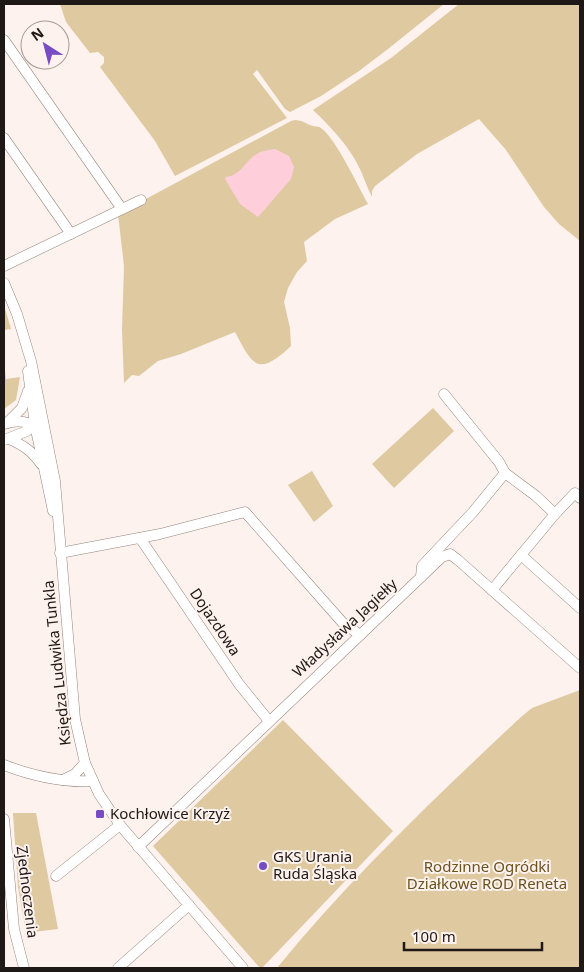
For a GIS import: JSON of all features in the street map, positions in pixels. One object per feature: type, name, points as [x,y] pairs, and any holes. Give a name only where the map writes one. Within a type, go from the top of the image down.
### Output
[{"type":"street","points":[[4,40],[122,209]]},
{"type":"street","points":[[4,138],[71,234]]},
{"type":"street","points":[[4,266],[141,200]]},
{"type":"street","name":"Księdza Ludwika Tunkla","points":[[4,283],[25,340],[42,415],[57,498],[74,719],[84,763],[120,825],[243,968]]},
{"type":"street","name":"Księdza Ludwika Tunkla","points":[[25,340],[35,426],[60,540]]},
{"type":"street","points":[[5,423],[22,408],[29,387]]},
{"type":"street","points":[[444,394],[499,462],[504,473],[536,496],[555,514]]},
{"type":"street","points":[[6,439],[35,426],[42,415]]},
{"type":"street","points":[[5,423],[22,421],[35,426],[46,435]]},
{"type":"street","points":[[6,439],[25,446],[43,467]]},
{"type":"street","points":[[421,577],[422,566],[473,512],[504,473]]},
{"type":"street","points":[[492,590],[555,514],[575,493],[580,498]]},
{"type":"street","points":[[60,553],[140,538],[245,512],[342,622],[360,636]]},
{"type":"street","name":"Dojazdowa","points":[[140,538],[239,684],[269,722]]},
{"type":"street","name":"Władysława Jagiełły","points":[[138,847],[442,557],[450,554],[580,668]]},
{"type":"street","points":[[521,555],[580,608]]},
{"type":"street","points":[[64,780],[74,774],[84,763]]},
{"type":"street","points":[[4,766],[31,775],[64,780],[93,781]]},
{"type":"street","name":"Zjednoczenia","points":[[4,819],[14,929],[24,968]]},
{"type":"street","points":[[56,876],[120,825]]},
{"type":"street","points":[[118,968],[189,905]]},
{"type":"green space","points":[[60,4],[444,4],[359,71],[321,96],[290,112],[285,109],[257,70],[253,74],[287,118],[175,176],[155,141],[100,67],[104,63],[104,57],[98,52],[90,53],[70,27],[70,20],[65,20]]},
{"type":"green space","points":[[459,4],[580,4],[580,241],[559,224],[544,207],[506,150],[479,119],[417,154],[375,186],[372,191],[372,197],[349,150],[313,110],[391,58]]},
{"type":"green space","points":[[295,120],[319,127],[327,133],[340,152],[368,204],[335,219],[304,242],[307,261],[297,272],[288,288],[284,302],[290,328],[291,346],[271,362],[257,363],[247,353],[235,332],[181,354],[158,361],[139,376],[132,375],[124,383],[122,330],[124,266],[118,214]]},
{"type":"green space","points":[[4,305],[11,329],[4,330]]},
{"type":"green space","points":[[4,362],[6,379],[20,377],[16,400],[4,409]]},
{"type":"green space","points":[[433,408],[454,431],[394,488],[372,464]]},
{"type":"green space","points":[[312,471],[333,506],[314,522],[288,485]]},
{"type":"green space","name":"Rodzinne Ogródki Działkowe ROD Reneta","points":[[580,690],[580,968],[277,968],[305,934],[364,870],[521,717],[532,708]]},
{"type":"green space","points":[[283,720],[393,831],[260,968],[153,846]]},
{"type":"green space","points":[[13,813],[36,813],[58,929],[26,933],[18,887]]},
{"type":"shaded area","points":[[275,149],[289,156],[294,167],[291,179],[258,217],[240,204],[225,179],[239,171],[255,155]]},
{"type":"place","name":"Kochłowice Krzyż","points":[[100,814]]},
{"type":"place","name":"GKS Urania Ruda Śląska","points":[[263,866]]}]
